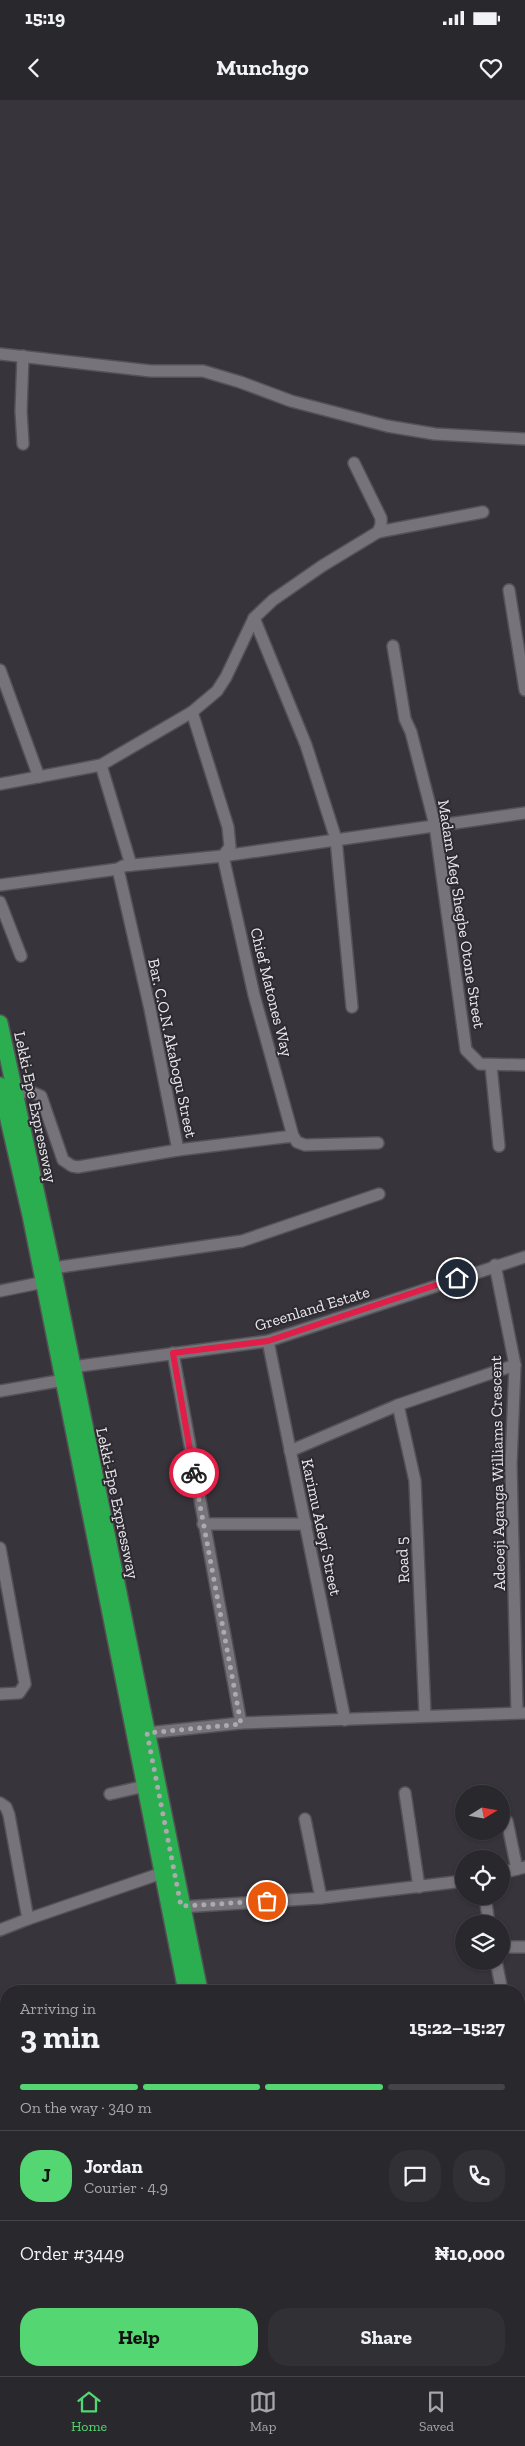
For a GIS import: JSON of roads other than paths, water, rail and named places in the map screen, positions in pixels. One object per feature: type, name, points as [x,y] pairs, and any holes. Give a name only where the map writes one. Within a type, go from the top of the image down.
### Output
[{"type":"highway","name":"Lekki-Epe Expressway","points":[[0,1023],[72,1367],[91,1490],[145,1786],[185,1985]]},
{"type":"highway","name":"Lekki-Epe Expressway","points":[[0,1085],[64,1380],[147,1733],[199,1985]]},
{"type":"street","points":[[0,354],[151,370],[203,371],[292,401],[387,426],[434,434],[525,439]]},
{"type":"street","points":[[23,356],[21,411],[23,444]]},
{"type":"street","points":[[354,463],[381,518],[378,532]]},
{"type":"street","points":[[0,784],[101,765],[192,712],[217,691],[226,678],[254,618],[273,600],[378,532],[483,512]]},
{"type":"street","points":[[510,590],[525,690]]},
{"type":"street","points":[[254,618],[306,745],[336,839],[352,1007]]},
{"type":"street","name":"Madam Meg Shegbe Otone Street","points":[[392,646],[405,719],[411,732],[435,825],[466,1050],[485,1065]]},
{"type":"street","points":[[0,670],[39,777]]},
{"type":"street","points":[[192,712],[231,838],[230,847],[222,856]]},
{"type":"street","points":[[101,765],[131,865]]},
{"type":"street","points":[[0,885],[118,869],[123,866],[222,856],[525,814]]},
{"type":"street","name":"Chief Matones Way","points":[[222,856],[254,995],[293,1136]]},
{"type":"street","name":"Bar. C.O.N. Akabogu Street","points":[[118,869],[150,1009],[178,1150],[293,1136],[297,1142],[305,1145],[378,1143]]},
{"type":"street","points":[[0,902],[21,956]]},
{"type":"street","points":[[499,1146],[485,1065],[525,1065]]},
{"type":"street","points":[[15,1092],[31,1092],[41,1096],[63,1160],[72,1166],[88,1166],[178,1150]]},
{"type":"street","points":[[52,1268],[242,1241],[380,1194]]},
{"type":"street","name":"Greenland Estate","points":[[72,1367],[268,1341],[495,1265],[525,1257]]},
{"type":"street","name":"Adeoeji Aganga Williams Crescent","points":[[495,1265],[515,1365],[511,1464],[521,1713]]},
{"type":"street","points":[[0,1291],[44,1282]]},
{"type":"street","name":"Karimu Adeyi Street","points":[[268,1341],[345,1720]]},
{"type":"street","points":[[173,1353],[241,1724]]},
{"type":"street","points":[[290,1451],[398,1406],[515,1365]]},
{"type":"street","points":[[0,1391],[64,1380]]},
{"type":"street","name":"Road 5","points":[[398,1406],[414,1481],[425,1715]]},
{"type":"street","points":[[204,1524],[306,1524]]},
{"type":"street","points":[[0,1548],[4,1587],[25,1684],[19,1693],[0,1694]]},
{"type":"street","points":[[147,1733],[241,1724],[425,1715],[521,1713]]},
{"type":"street","points":[[110,1794],[145,1786]]},
{"type":"street","points":[[405,1793],[418,1887]]},
{"type":"street","points":[[0,1803],[6,1807],[9,1815],[28,1919]]},
{"type":"street","points":[[305,1819],[321,1898]]},
{"type":"street","points":[[510,1831],[521,1868]]},
{"type":"street","points":[[0,1930],[162,1873]]},
{"type":"street","points":[[181,1906],[321,1898],[455,1882]]},
{"type":"street","points":[[510,1947],[525,1947]]},
{"type":"street","points":[[498,1970],[501,1985]]}]
